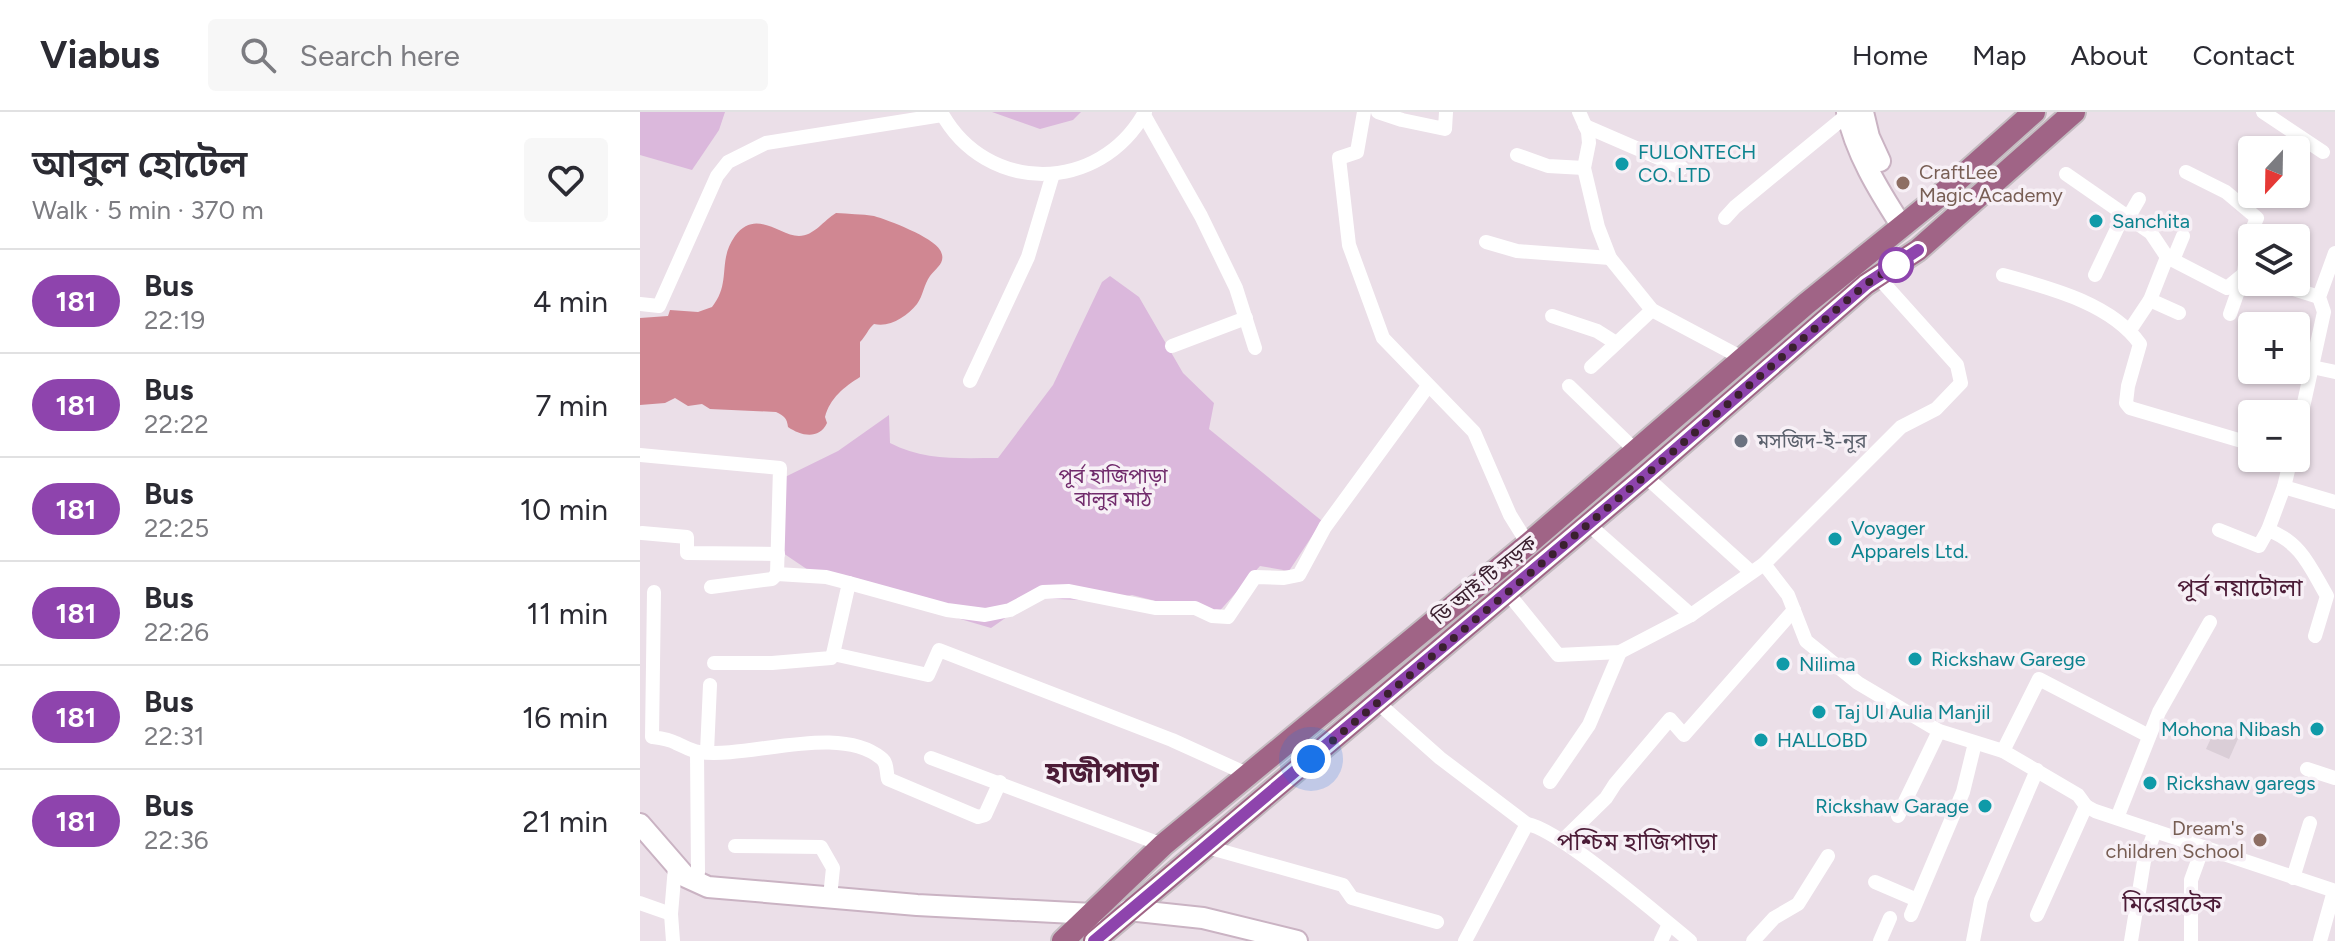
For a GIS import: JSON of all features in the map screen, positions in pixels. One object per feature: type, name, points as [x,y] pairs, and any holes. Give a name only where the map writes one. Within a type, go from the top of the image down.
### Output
[{"type":"main road","name":"ডি আই টি সড়ক","points":[[1063,941],[1163,845],[1528,544],[2034,112]]},
{"type":"main road","name":"ডি আই টি সড়ক","points":[[1094,941],[1645,476],[1866,284],[1918,250],[2074,112]]},
{"type":"main road","points":[[1909,220],[1918,250]]},
{"type":"street","points":[[1364,112],[1357,152],[1339,158],[1349,245],[1383,338],[1474,432],[1510,515],[1528,544]]},
{"type":"street","points":[[1378,112],[1445,129],[1446,112]]},
{"type":"street","points":[[2263,112],[2323,152]]},
{"type":"street","points":[[640,304],[659,306],[717,176],[728,162],[766,143],[942,113],[957,136],[977,154],[1001,167],[1026,174],[1053,174],[1080,169],[1106,156],[1127,138],[1144,113],[1201,216],[1236,288],[1255,348]]},
{"type":"street","points":[[1725,218],[1852,113],[1869,137],[1897,195],[1909,209],[1909,220]]},
{"type":"street","points":[[1582,119],[1589,143],[1584,168],[1598,227],[1610,258],[1652,310],[1744,359]]},
{"type":"street","points":[[1582,119],[1682,168]]},
{"type":"street","points":[[1517,155],[1548,166],[1584,168]]},
{"type":"street","points":[[2186,172],[2226,192],[2257,218],[2254,224]]},
{"type":"street","points":[[970,381],[1028,257],[1053,174]]},
{"type":"street","points":[[2066,174],[2151,233],[2170,258],[2227,288],[2238,281]]},
{"type":"street","points":[[2095,275],[2126,216],[2139,199]]},
{"type":"street","points":[[2130,330],[2150,300],[2183,236]]},
{"type":"street","points":[[1486,242],[1517,251],[1610,258]]},
{"type":"street","points":[[2305,400],[2324,312],[2319,297],[2335,253]]},
{"type":"street","points":[[2003,275],[2062,291],[2130,330],[2140,344],[2128,386],[2126,403],[2130,408],[2238,440]]},
{"type":"street","points":[[1507,592],[1558,655],[1620,652],[1691,615],[1764,564],[1901,427],[1936,409],[1961,383],[1957,365],[1878,277]]},
{"type":"street","points":[[2310,294],[2319,297]]},
{"type":"street","points":[[2230,314],[2238,296]]},
{"type":"street","points":[[2150,300],[2179,313]]},
{"type":"street","points":[[1591,367],[1652,310]]},
{"type":"street","points":[[1552,316],[1597,331],[1616,343]]},
{"type":"street","points":[[1172,346],[1246,318]]},
{"type":"street","points":[[2312,367],[2335,372]]},
{"type":"street","points":[[777,574],[826,577],[947,610],[985,615],[1000,614],[1043,592],[1069,591],[1155,608],[1195,608],[1212,616],[1228,617],[1255,577],[1299,575],[1325,527],[1428,386]]},
{"type":"street","points":[[1569,386],[1636,451]]},
{"type":"street","points":[[640,455],[780,468],[777,574],[772,579],[711,587]]},
{"type":"street","points":[[2219,530],[2259,546],[2268,530],[2288,472]]},
{"type":"street","points":[[1645,476],[1751,572]]},
{"type":"street","points":[[2284,487],[2335,502]]},
{"type":"street","points":[[1588,524],[1691,615]]},
{"type":"street","points":[[2268,530],[2285,536],[2298,547],[2331,601],[2315,636]]},
{"type":"street","points":[[642,533],[687,537],[687,553],[778,554]]},
{"type":"street","points":[[1764,564],[1788,595],[1806,641],[1858,683],[1939,731],[2003,751],[2078,795],[2086,806],[2335,891],[2320,941]]},
{"type":"street","points":[[714,663],[772,663],[831,658],[849,583]]},
{"type":"street","points":[[654,592],[652,737],[702,752],[752,751],[797,743],[842,744],[882,758],[888,769],[888,779],[978,817],[985,815],[1000,782]]},
{"type":"street","points":[[1562,841],[1606,798],[1670,719],[1684,735],[1794,610]]},
{"type":"street","points":[[2117,818],[2159,712],[2210,622]]},
{"type":"street","points":[[833,654],[928,675],[939,650],[1172,740],[1247,774]]},
{"type":"street","points":[[1550,782],[1589,725],[1620,652]]},
{"type":"street","points":[[2003,751],[2039,679],[2149,736]]},
{"type":"street","points":[[696,883],[702,752],[710,685]]},
{"type":"street","points":[[1377,702],[1440,758],[1527,824],[1538,826],[1562,841],[1690,941]]},
{"type":"street","points":[[1898,816],[1939,731]]},
{"type":"street","points":[[1911,915],[1963,792],[1975,743]]},
{"type":"street","points":[[931,758],[1163,845]]},
{"type":"street","points":[[2307,769],[2335,778]]},
{"type":"street","points":[[1973,941],[1981,900],[2037,770]]},
{"type":"street","points":[[2037,915],[2086,806]]},
{"type":"street","points":[[2293,878],[2310,823]]},
{"type":"street","points":[[640,824],[675,867],[696,883],[725,889],[917,905],[1093,914]]},
{"type":"street","points":[[1465,941],[1527,824]]},
{"type":"street","points":[[2131,941],[2144,861],[2155,831]]},
{"type":"street","points":[[735,846],[821,847],[833,868],[830,897]]},
{"type":"street","points":[[1207,847],[1343,885],[1352,898],[1437,922]]},
{"type":"street","points":[[2191,941],[2191,880],[2203,847]]},
{"type":"street","points":[[1753,941],[1774,918],[1798,904],[1828,856]]},
{"type":"street","points":[[673,941],[671,914],[675,867]]},
{"type":"street","points":[[1875,882],[1917,900]]},
{"type":"street","points":[[640,903],[671,914]]},
{"type":"street","points":[[1128,910],[1203,918],[1297,941]]},
{"type":"street","points":[[1880,941],[1890,918]]},
{"type":"street","points":[[1661,941],[1669,924]]},
{"type":"shaded area","points":[[836,213],[874,216],[899,225],[936,245],[942,258],[913,308],[892,323],[874,324],[860,342],[860,377],[834,399],[827,410],[824,428],[815,434],[798,433],[788,427],[785,418],[776,412],[710,409],[702,404],[688,406],[675,398],[665,403],[640,405],[640,318],[668,316],[670,310],[698,312],[712,307],[722,289],[730,245],[743,228],[759,224],[799,236],[814,231]]},
{"type":"shaded area","points":[[2218,723],[2241,732],[2229,759],[2206,749]]},
{"type":"green space","points":[[640,112],[725,112],[719,130],[692,170],[640,155]]},
{"type":"green space","points":[[992,112],[1081,112],[1073,120],[1040,129]]},
{"type":"green space","name":"পূর্ব হাজিপাড়া বালুর মাঠ","points":[[1110,276],[1139,297],[1183,373],[1214,403],[1209,429],[1322,521],[1289,571],[1260,566],[1215,616],[1132,595],[1101,601],[1034,598],[991,628],[820,578],[777,549],[785,477],[838,451],[889,415],[890,443],[903,449],[943,457],[998,458],[1053,385],[1102,282]]},
{"type":"bus line","name":"181","points":[[1094,941],[1645,476],[1866,284],[1918,250]]},
{"type":"place","name":"FULONTECH CO. LTD","points":[[1622,164]]},
{"type":"place","name":"CraftLee Magic Academy","points":[[1903,183]]},
{"type":"place","name":"Sanchita","points":[[2096,221]]},
{"type":"place","name":"মসজিদ-ই-নূর","points":[[1741,441]]},
{"type":"place","name":"Voyager Apparels Ltd.","points":[[1835,539]]},
{"type":"place","name":"Rickshaw Garege","points":[[1915,659]]},
{"type":"place","name":"Nilima","points":[[1783,664]]},
{"type":"place","name":"Taj Ul Aulia Manjil","points":[[1819,712]]},
{"type":"place","name":"Mohona Nibash","points":[[2317,729]]},
{"type":"place","name":"HALLOBD","points":[[1761,740]]},
{"type":"place","name":"Rickshaw garegs","points":[[2150,783]]},
{"type":"place","name":"Rickshaw Garage","points":[[1985,806]]},
{"type":"place","name":"Dream's children School","points":[[2260,840]]},
{"type":"district","name":"পূর্ব নয়াটোলা","points":[[2240,587]]},
{"type":"district","name":"হাজীপাড়া","points":[[1102,772]]},
{"type":"district","name":"পশ্চিম হাজিপাড়া","points":[[1637,841]]},
{"type":"district","name":"মিরেরটেক","points":[[2172,903]]},
{"type":"route","points":[[1311,759],[1866,284],[1896,265]]}]
